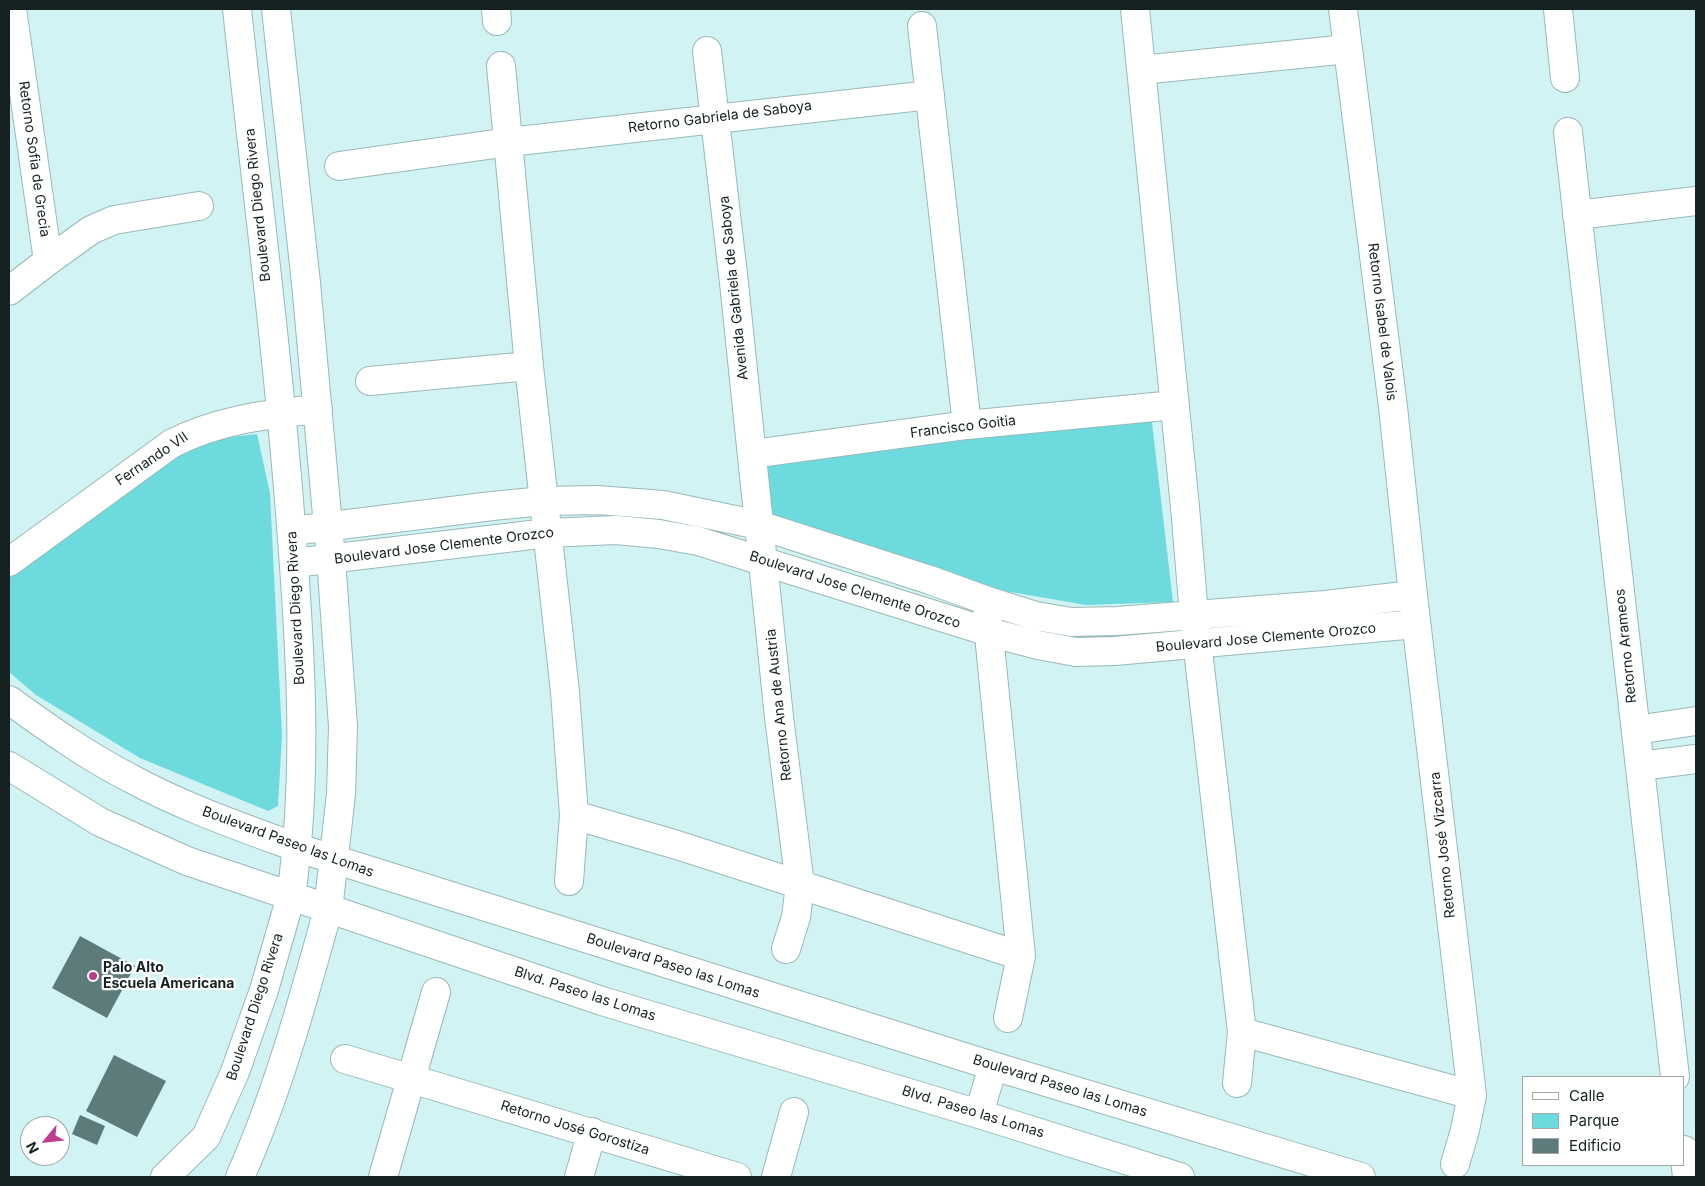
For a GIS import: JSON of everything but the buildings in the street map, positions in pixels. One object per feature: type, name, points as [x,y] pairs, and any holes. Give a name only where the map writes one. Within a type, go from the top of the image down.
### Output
[{"type":"street","name":"Boulevard Diego Rivera","points":[[165,1177],[206,1137],[235,1072],[264,990],[290,896],[298,848],[303,742],[292,531],[282,413],[237,9]]},
{"type":"street","points":[[240,1177],[278,1079],[308,986],[328,910],[341,794],[343,726],[331,559],[318,409],[276,9]]},
{"type":"street","points":[[1135,9],[1194,615],[1242,1032],[1236,1083]]},
{"type":"street","name":"Retorno Isabel de Valois","points":[[1343,9],[1393,407],[1413,595]]},
{"type":"street","points":[[1558,9],[1565,78]]},
{"type":"street","name":"Retorno Sofia de Grecia","points":[[12,10],[48,261]]},
{"type":"street","points":[[922,26],[967,425]]},
{"type":"street","points":[[1142,70],[1348,49]]},
{"type":"street","name":"Avenida Gabriela de Saboya","points":[[707,51],[760,525]]},
{"type":"street","points":[[501,66],[510,142],[529,366],[548,532],[574,815],[569,882]]},
{"type":"street","name":"Retorno Gabriela de Saboya","points":[[339,166],[510,142],[930,95]]},
{"type":"street","name":"Retorno Arameos","points":[[1568,132],[1675,1076]]},
{"type":"street","points":[[1578,215],[1696,201]]},
{"type":"street","points":[[9,291],[91,230],[114,220],[199,206]]},
{"type":"street","points":[[370,381],[529,366]]},
{"type":"street","name":"Francisco Goitia","points":[[752,454],[967,425],[1175,405]]},
{"type":"street","name":"Fernando VII","points":[[9,562],[171,444],[195,431],[220,424],[318,409]]},
{"type":"street","name":"Boulevard Jose Clemente Orozco","points":[[292,531],[543,501],[597,500],[663,505],[760,525],[1036,616],[1071,622],[1325,605],[1413,595]]},
{"type":"street","name":"Retorno Ana de Austria","points":[[760,525],[779,716],[800,885],[796,917],[786,949]]},
{"type":"street","name":"Boulevard Jose Clemente Orozco","points":[[294,563],[548,532],[616,530],[659,534],[698,541],[764,560],[989,632],[1038,645],[1076,652],[1198,645],[1416,624]]},
{"type":"street","name":"Retorno José Vizcarra","points":[[1413,595],[1472,1095],[1465,1130],[1455,1164]]},
{"type":"street","points":[[986,600],[1021,956],[1008,1018]]},
{"type":"street","name":"Boulevard Paseo las Lomas","points":[[9,700],[69,743],[130,778],[209,815],[298,848],[993,1066],[1361,1177]]},
{"type":"street","points":[[1636,730],[1696,721]]},
{"type":"street","points":[[1640,766],[1696,759]]},
{"type":"street","name":"Blvd. Paseo las Lomas","points":[[9,766],[100,822],[187,860],[328,910],[602,1001],[979,1114],[1180,1177]]},
{"type":"street","points":[[574,815],[677,844],[1021,956]]},
{"type":"street","points":[[383,1177],[413,1078],[436,992]]},
{"type":"street","points":[[1242,1032],[1472,1095]]},
{"type":"street","name":"Retorno José Gorostiza","points":[[345,1058],[737,1177]]},
{"type":"street","points":[[979,1114],[993,1066]]},
{"type":"street","points":[[776,1177],[794,1112]]},
{"type":"street","points":[[579,1177],[592,1132]]},
{"type":"street","points":[[1685,1159],[1687,1177]]},
{"type":"green space","points":[[1151,414],[1173,602],[1086,605],[1005,591],[765,512],[760,465]]},
{"type":"green space","points":[[257,434],[270,493],[282,735],[278,806],[268,811],[140,758],[36,695],[9,672],[9,568],[189,442]]},
{"type":"place","name":"Palo Alto Escuela Americana","points":[[93,976]]}]
